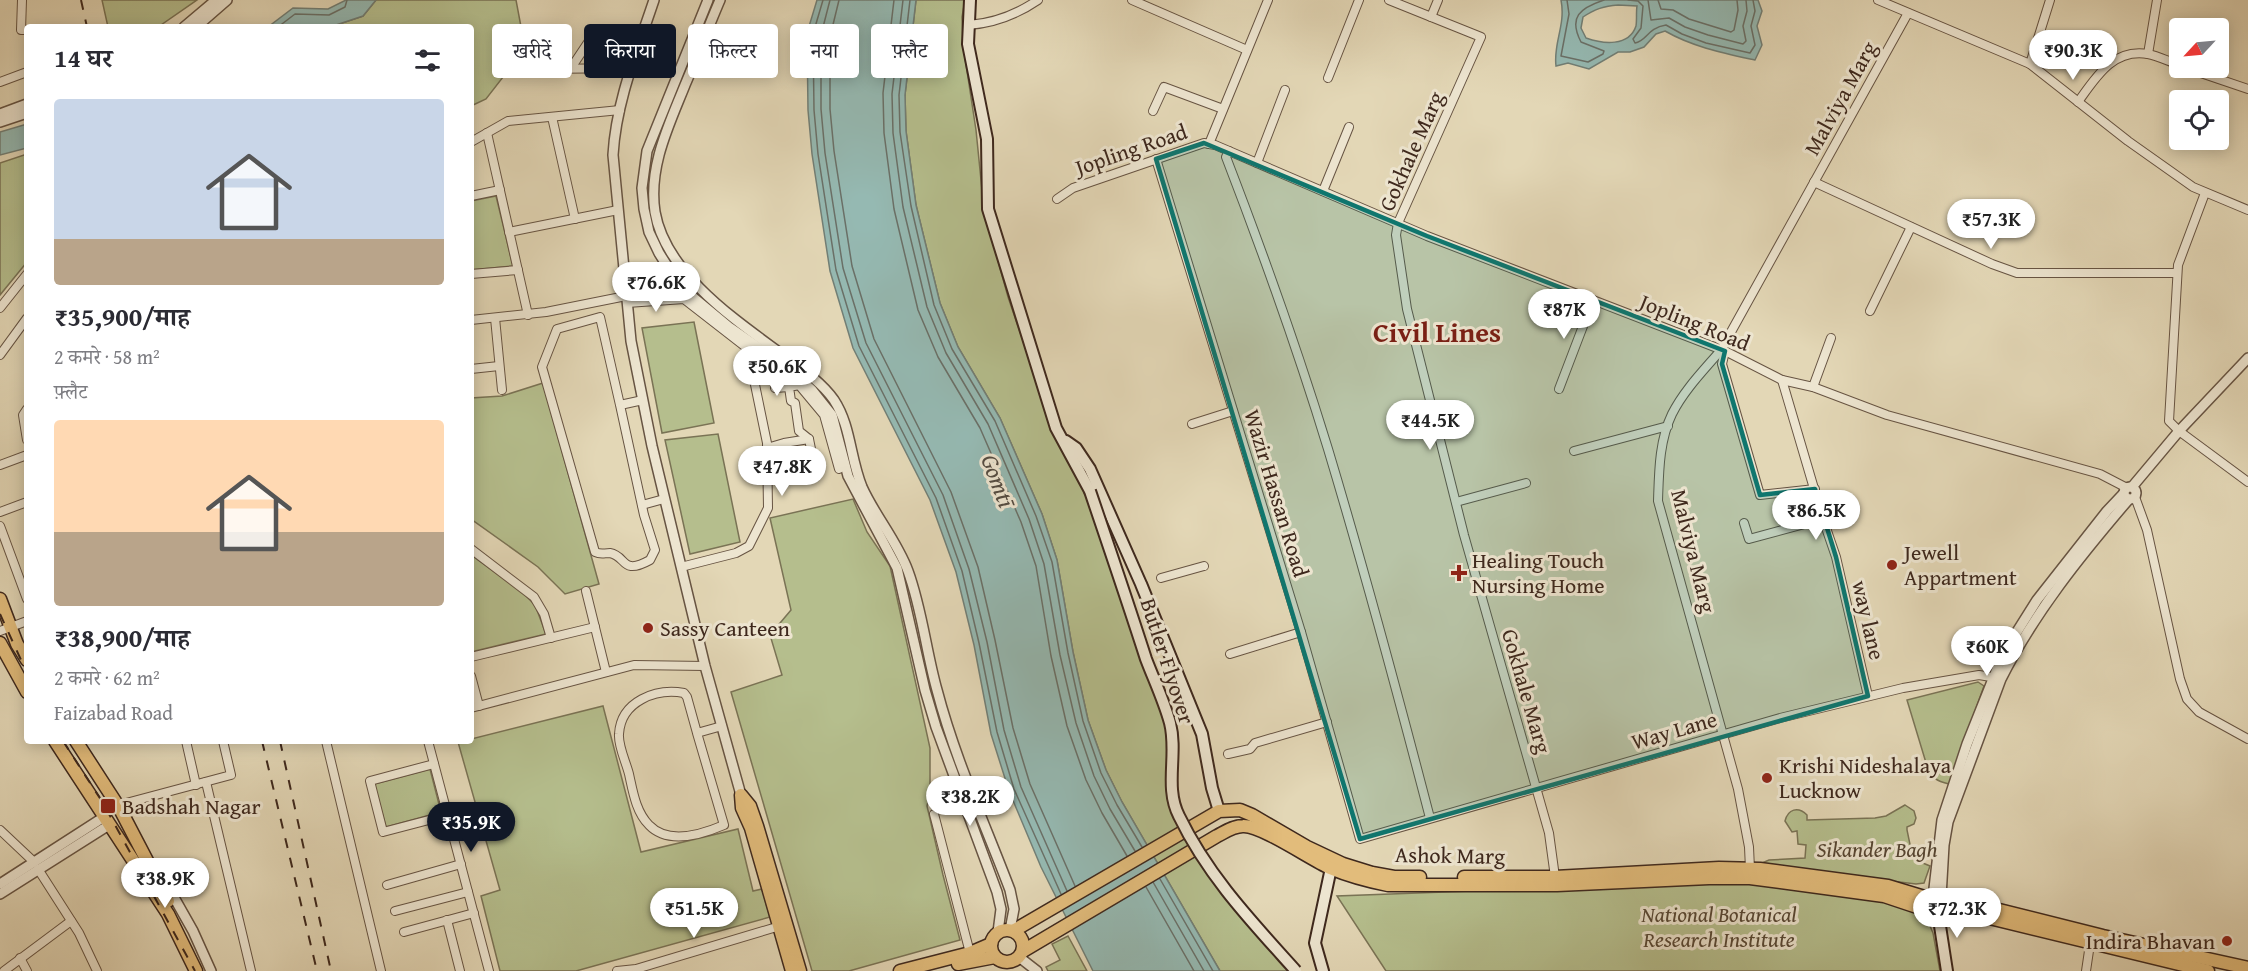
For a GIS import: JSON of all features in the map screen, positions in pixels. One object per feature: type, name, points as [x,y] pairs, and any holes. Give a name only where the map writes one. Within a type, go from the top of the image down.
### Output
[{"type":"main road","points":[[900,971],[970,953],[991,944],[1011,929],[1214,814],[1198,724],[1141,584],[1086,471],[1056,428],[988,209],[987,139],[968,44],[970,0]]},
{"type":"main road","name":"Butler Flyover","points":[[1086,471],[1090,491],[1169,721],[1174,744],[1171,790],[1177,814],[1202,860],[1229,897],[1296,971]]},
{"type":"main road","points":[[0,599],[5,629],[24,656]]},
{"type":"main road","points":[[2,651],[24,687]]},
{"type":"main road","points":[[57,744],[168,914],[196,971]]},
{"type":"main road","points":[[78,744],[120,809],[204,971]]},
{"type":"main road","points":[[741,795],[742,808],[751,828],[792,971]]},
{"type":"main road","points":[[741,795],[750,806],[757,826],[800,971]]},
{"type":"main road","name":"Ashok Marg","points":[[1214,814],[1240,810],[1251,821],[1331,868],[1366,881],[1388,885],[1557,885],[1709,878],[1766,879],[1937,904],[1971,903],[2112,939],[2248,969]]},
{"type":"main road","points":[[924,971],[995,957],[1007,962],[1035,943],[1217,836],[1251,821]]},
{"type":"main road","name":"Ashok Marg","points":[[1251,821],[1333,860],[1372,873],[1394,877],[1555,877],[1719,868],[1750,869],[1888,886],[1969,914],[2176,967],[2208,971]]},
{"type":"main road","points":[[1323,971],[1315,943],[1331,868]]},
{"type":"main road","points":[[1937,904],[1947,971]]},
{"type":"main road","points":[[1011,929],[1021,937],[1021,954]]},
{"type":"main road","points":[[991,944],[995,957]]},
{"type":"street","points":[[22,0],[21,30],[24,30]]},
{"type":"street","points":[[188,24],[216,0]]},
{"type":"street","points":[[199,24],[227,0]]},
{"type":"street","points":[[646,24],[654,0]]},
{"type":"street","points":[[708,0],[647,151],[642,188],[649,232],[658,253],[694,298],[729,327],[788,368],[812,390],[832,415],[848,476],[897,568],[924,690],[997,892],[1001,909],[1011,929]]},
{"type":"street","points":[[720,0],[659,152],[653,186],[658,221],[663,237],[680,264],[703,290],[730,315],[816,381],[832,398],[843,417],[857,474],[865,493],[907,567],[913,583],[946,722],[964,777],[1010,890],[1014,909],[1011,929]]},
{"type":"street","points":[[969,25],[1007,18],[1038,0]]},
{"type":"street","points":[[1132,0],[1247,50]]},
{"type":"street","points":[[1209,144],[1268,0]]},
{"type":"street","points":[[1328,78],[1359,0]]},
{"type":"street","points":[[1389,0],[1431,17],[1438,0]]},
{"type":"street","points":[[1878,0],[2030,64],[2128,141],[2193,188],[2248,210]]},
{"type":"street","points":[[2030,64],[2049,0]]},
{"type":"street","points":[[2148,54],[2157,0]]},
{"type":"street","name":"Malviya Marg","points":[[1750,869],[1749,847],[1738,789],[1658,501],[1658,473],[1663,442],[1672,414],[1692,384],[1723,351],[1908,13]]},
{"type":"street","name":"Gokhale Marg","points":[[1431,17],[1480,37],[1398,223],[1396,235],[1407,309],[1456,502],[1549,833],[1555,877]]},
{"type":"street","points":[[572,68],[584,49]]},
{"type":"street","points":[[2078,102],[2107,64],[2118,57],[2148,54],[2169,61]]},
{"type":"street","points":[[572,68],[584,68]]},
{"type":"street","points":[[0,70],[1,81],[24,73]]},
{"type":"street","points":[[629,78],[615,130],[613,155],[631,341],[664,499],[705,666],[741,795]]},
{"type":"street","points":[[2216,78],[2248,89]]},
{"type":"street","points":[[1154,111],[1164,87],[1223,109]]},
{"type":"street","points":[[1257,163],[1285,90]]},
{"type":"street","points":[[0,114],[24,105]]},
{"type":"street","points":[[474,140],[508,121],[620,110]]},
{"type":"street","points":[[0,122],[24,114]]},
{"type":"street","points":[[552,117],[575,219]]},
{"type":"street","points":[[1323,191],[1349,127]]},
{"type":"street","points":[[487,133],[528,315]]},
{"type":"street","name":"Jopling Road","points":[[1057,199],[1073,188],[1204,143],[1209,144],[1398,223],[1723,351],[1782,380],[1813,387],[1887,415],[2100,474],[2129,493]]},
{"type":"street","points":[[1229,151],[1226,157],[1263,254],[1328,448],[1386,647],[1430,818]]},
{"type":"street","name":"Wazir Hassan Road","points":[[1155,159],[1301,632],[1360,839]]},
{"type":"street","points":[[1814,182],[1992,264],[2017,273],[2177,273]]},
{"type":"street","points":[[474,195],[500,190]]},
{"type":"street","points":[[2205,193],[2178,265],[2169,421],[2179,431],[2248,482]]},
{"type":"street","points":[[509,232],[618,210]]},
{"type":"street","points":[[1869,311],[1911,227]]},
{"type":"street","points":[[474,274],[518,270]]},
{"type":"street","points":[[0,309],[24,278]]},
{"type":"street","points":[[474,320],[528,315],[627,299],[684,299],[799,385],[824,415],[839,469]]},
{"type":"street","points":[[1559,389],[1593,300]]},
{"type":"street","points":[[600,317],[620,405],[642,505],[655,550],[650,560],[634,566],[625,564],[609,553],[600,555],[595,552],[542,367],[557,329],[600,317]]},
{"type":"street","points":[[495,318],[502,390]]},
{"type":"street","points":[[0,355],[24,322]]},
{"type":"street","points":[[1813,387],[1832,338]]},
{"type":"street","points":[[1723,351],[1722,364],[1760,495],[1815,489]]},
{"type":"street","points":[[681,567],[736,553],[748,546],[768,508],[767,452],[753,375],[756,355]]},
{"type":"street","points":[[1937,904],[1942,820],[1967,744],[1997,678],[2003,654],[2037,600],[2107,511],[2129,493],[2179,431],[2248,358]]},
{"type":"street","points":[[474,369],[500,366]]},
{"type":"street","name":"way lane","points":[[1782,380],[1822,519],[1836,556],[1868,696]]},
{"type":"street","points":[[776,388],[799,385]]},
{"type":"street","points":[[767,452],[780,460],[814,464],[809,439],[799,431],[795,403],[791,401],[789,387]]},
{"type":"street","points":[[620,405],[642,400]]},
{"type":"street","points":[[1192,424],[1233,411]]},
{"type":"street","points":[[1574,451],[1668,426]]},
{"type":"street","points":[[767,452],[784,443],[809,439]]},
{"type":"street","points":[[0,465],[24,456]]},
{"type":"street","points":[[1456,502],[1526,483]]},
{"type":"street","points":[[2129,493],[2147,530],[2180,679],[2187,699],[2199,712],[2248,739]]},
{"type":"street","points":[[642,505],[664,499]]},
{"type":"street","points":[[0,512],[24,503]]},
{"type":"street","points":[[1744,523],[1749,539],[1822,519]]},
{"type":"street","points":[[0,526],[24,591]]},
{"type":"street","points":[[474,551],[534,597],[544,614],[551,638]]},
{"type":"street","points":[[1161,578],[1204,566]]},
{"type":"street","points":[[586,591],[606,672]]},
{"type":"street","points":[[5,629],[24,622]]},
{"type":"street","points":[[474,656],[595,627]]},
{"type":"street","points":[[1230,654],[1301,632]]},
{"type":"street","points":[[475,707],[634,665],[705,666]]},
{"type":"street","name":"Way Lane","points":[[1360,839],[1780,718],[1868,696],[1979,675],[1997,678]]},
{"type":"street","points":[[669,690],[684,693],[697,733],[724,825],[686,836],[667,834],[650,826],[636,804],[619,735],[622,721],[629,708],[642,698],[669,690]]},
{"type":"street","points":[[1228,754],[1250,748],[1256,743],[1327,722]]},
{"type":"street","points":[[697,733],[722,726]]},
{"type":"street","points":[[187,744],[196,784]]},
{"type":"street","points":[[120,809],[126,803],[231,775],[224,744]]},
{"type":"street","points":[[327,744],[381,971]]},
{"type":"street","points":[[429,744],[489,971]]},
{"type":"street","points":[[434,764],[370,781],[383,832],[448,815]]},
{"type":"street","points":[[206,782],[251,971]]},
{"type":"street","points":[[934,814],[970,953]]},
{"type":"street","points":[[0,884],[36,865],[106,821]]},
{"type":"street","points":[[0,830],[36,865],[71,921],[97,971]]},
{"type":"street","points":[[134,835],[145,846],[193,931],[211,971]]},
{"type":"street","points":[[387,885],[461,864]]},
{"type":"street","points":[[0,894],[36,865]]},
{"type":"street","points":[[395,911],[468,892]]},
{"type":"street","points":[[404,932],[474,913]]},
{"type":"street","points":[[447,920],[460,971]]},
{"type":"street","points":[[4,971],[71,921]]},
{"type":"street","points":[[617,971],[636,969],[780,926]]},
{"type":"street","points":[[2086,971],[2090,944]]},
{"type":"street","points":[[1021,954],[1037,971]]},
{"type":"street","points":[[21,958],[27,971]]},
{"type":"highlighted area","points":[[1204,143],[1427,236],[1725,351],[1722,364],[1760,495],[1815,489],[1836,557],[1868,696],[1360,839],[1156,159]]},
{"type":"green space","points":[[102,0],[197,0],[162,24],[107,24]]},
{"type":"green space","points":[[376,0],[516,0],[520,24],[492,24],[492,78],[502,78],[486,99],[474,105],[474,24],[339,24],[363,16]]},
{"type":"green space","points":[[916,0],[965,0],[962,17],[963,45],[976,130],[984,210],[1008,297],[1055,435],[1086,488],[1167,713],[1174,804],[1207,868],[1294,971],[1220,971],[1122,802],[1106,770],[1088,720],[1057,560],[1042,514],[1000,418],[958,347],[940,303],[916,205],[906,131],[905,95],[907,78],[948,78],[948,24],[913,24]]},
{"type":"green space","points":[[24,155],[24,266],[0,295],[0,163]]},
{"type":"green space","points":[[496,196],[513,266],[474,270],[474,200]]},
{"type":"green space","points":[[694,322],[714,423],[662,433],[642,328]]},
{"type":"green space","points":[[543,383],[599,584],[565,594],[538,567],[474,521],[474,398],[502,396]]},
{"type":"green space","points":[[718,434],[740,542],[690,554],[665,440]]},
{"type":"green space","points":[[853,499],[867,532],[890,566],[930,748],[930,793],[927,806],[960,940],[849,971],[812,971],[731,692],[782,675],[770,635],[791,610],[770,518]]},
{"type":"green space","points":[[474,557],[520,590],[535,605],[546,634],[474,651]]},
{"type":"green space","points":[[1978,682],[1984,686],[1949,784],[1941,782],[1933,776],[1927,766],[1907,700]]},
{"type":"green space","points":[[603,706],[641,852],[738,829],[753,891],[762,889],[770,917],[576,971],[500,971],[481,896],[500,890],[459,744],[474,744],[474,738]]},
{"type":"green space","points":[[430,769],[441,812],[386,827],[374,784]]},
{"type":"green space","name":"Sikander Bagh","points":[[1905,805],[1914,811],[1916,818],[1914,824],[1907,827],[1913,859],[1930,866],[1924,883],[1916,884],[1757,865],[1769,860],[1805,858],[1806,845],[1798,844],[1797,831],[1792,832],[1785,821],[1791,811],[1804,812],[1807,820],[1875,818],[1886,816]]},
{"type":"green space","name":"National Botanical Research Institute","points":[[1740,881],[1892,901],[1924,912],[1933,933],[1940,971],[1386,971],[1337,896]]},
{"type":"green space","points":[[1068,936],[1087,971],[1048,971],[1046,967],[1060,960],[1052,944]]},
{"type":"water","points":[[346,0],[376,0],[363,16],[339,24],[272,24],[293,8],[328,9]]},
{"type":"water","name":"Gomtī","points":[[817,0],[916,0],[913,24],[871,24],[871,78],[907,78],[906,131],[916,205],[940,303],[958,347],[1000,418],[1042,514],[1057,560],[1088,720],[1106,770],[1122,802],[1220,971],[1093,971],[1041,867],[1009,791],[991,734],[974,645],[956,572],[930,500],[853,348],[830,271],[812,154],[808,78],[859,78],[859,24],[810,24]]},
{"type":"water","points":[[1561,0],[1758,0],[1762,11],[1757,26],[1762,45],[1755,60],[1697,45],[1665,31],[1656,34],[1644,47],[1630,52],[1618,52],[1589,69],[1568,63],[1556,66]],"holes":[[[1608,6],[1637,6],[1636,26],[1628,38],[1615,42],[1600,42],[1586,38],[1581,28],[1583,17],[1587,14]]]},
{"type":"water","points":[[24,125],[24,149],[0,155],[0,132]]},
{"type":"railway","points":[[81,0],[86,24]]},
{"type":"railway","points":[[0,614],[24,666]]},
{"type":"railway","points":[[65,744],[103,803],[195,971]]},
{"type":"railway","points":[[263,744],[317,971]]},
{"type":"railway","points":[[281,744],[331,971]]},
{"type":"place","name":"Jewell Appartment","points":[[1892,565]]},
{"type":"place","name":"Healing Touch Nursing Home","points":[[1459,573]]},
{"type":"place","name":"Sassy Canteen","points":[[648,628]]},
{"type":"place","name":"Krishi Nideshalaya Lucknow","points":[[1767,778]]},
{"type":"place","name":"Badshah Nagar","points":[[108,806]]},
{"type":"place","name":"Indira Bhavan","points":[[2227,941]]},
{"type":"district","name":"Civil Lines","points":[[1437,332]]}]
